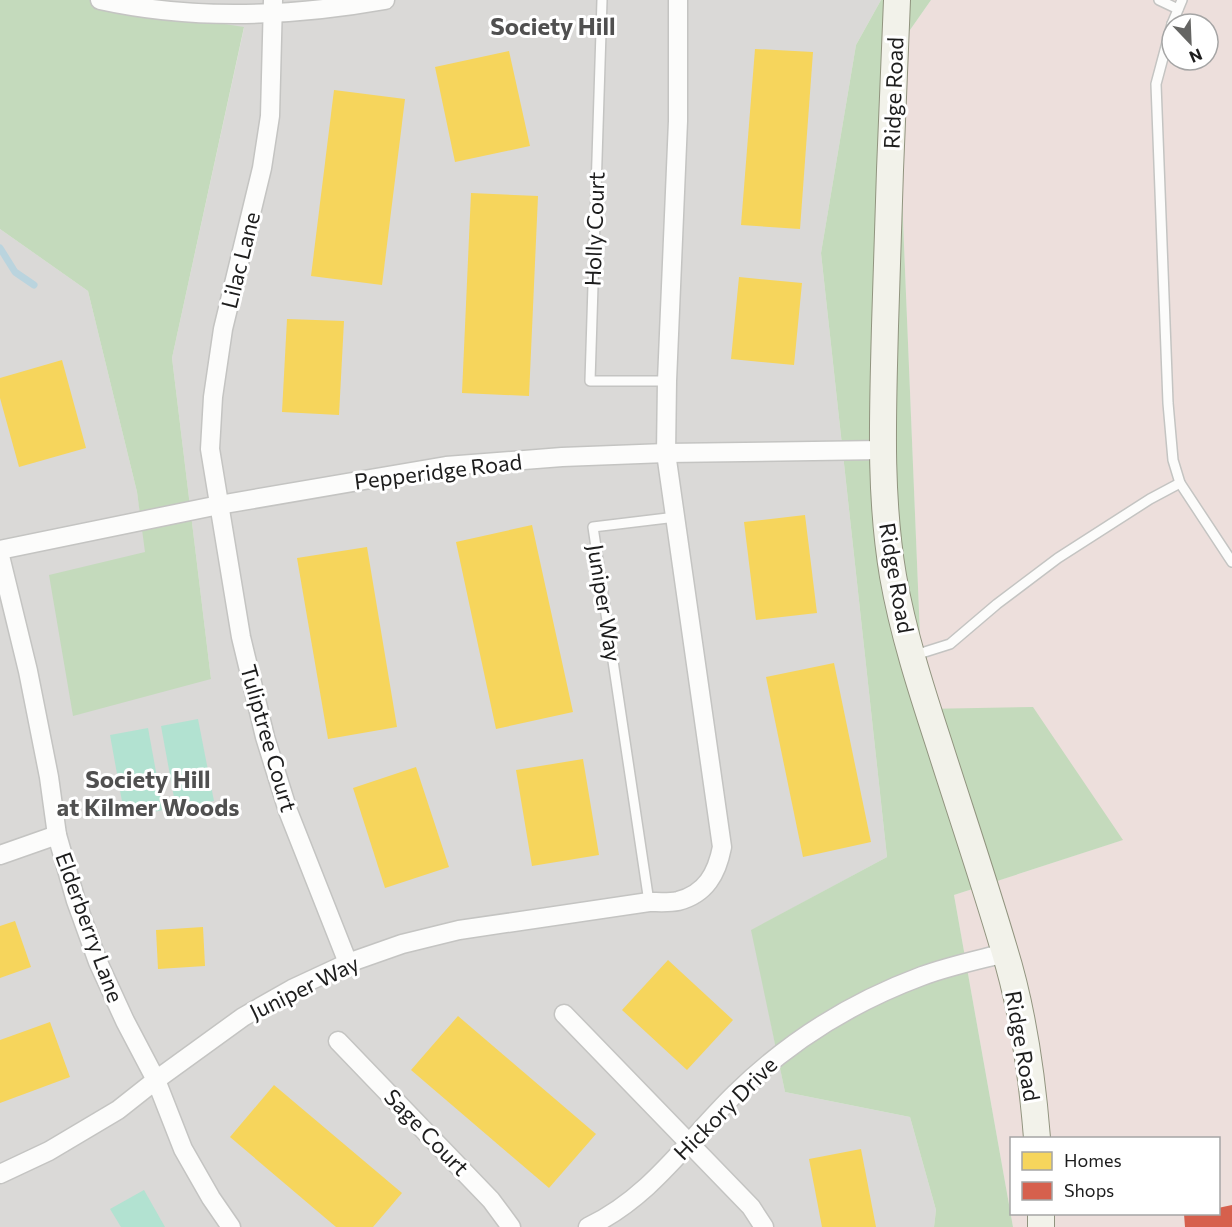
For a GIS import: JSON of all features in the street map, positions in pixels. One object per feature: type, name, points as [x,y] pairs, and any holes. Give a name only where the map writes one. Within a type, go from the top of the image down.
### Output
[{"type":"street","points":[[100,0],[130,7],[207,14],[273,7],[331,9],[385,0]]},
{"type":"street","points":[[666,453],[678,132],[678,0]]},
{"type":"street","name":"Ridge Road","points":[[897,0],[888,203],[882,450],[893,575],[912,656],[1005,953],[1023,1032],[1037,1137]]},
{"type":"street","name":"Lilac Lane","points":[[219,505],[210,448],[213,397],[222,329],[262,168],[270,116],[273,7]]},
{"type":"street","name":"Pepperidge Road","points":[[0,550],[219,505],[446,466],[562,457],[666,453],[882,450]]},
{"type":"street","name":"Juniper Way","points":[[0,1174],[50,1151],[118,1110],[243,1017],[292,989],[348,963],[402,944],[459,930],[649,902],[677,902],[696,893],[710,881],[718,865],[722,846],[666,453]]},
{"type":"street","name":"Tuliptree Court","points":[[219,505],[241,637],[265,737],[288,812],[348,963]]},
{"type":"street","name":"Elderberry Lane","points":[[0,556],[28,670],[49,777],[57,835],[76,901],[98,962],[156,1080],[183,1149],[211,1198],[231,1227]]},
{"type":"street","points":[[0,855],[57,835]]},
{"type":"street","name":"Hickory Drive","points":[[588,1227],[640,1194],[690,1144],[734,1094],[778,1055],[819,1026],[870,998],[924,975],[1005,953]]},
{"type":"street","points":[[564,1014],[751,1207],[764,1227]]},
{"type":"street","name":"Sage Court","points":[[338,1041],[483,1191],[511,1227]]},
{"type":"lane","name":"Holly Court","points":[[602,0],[590,381],[667,381]]},
{"type":"lane","points":[[1160,0],[1180,5]]},
{"type":"lane","points":[[1160,69],[1156,84],[1168,403],[1173,460],[1180,483],[1232,561]]},
{"type":"lane","points":[[912,656],[950,644],[997,604],[1058,558],[1150,499],[1180,483]]},
{"type":"lane","name":"Juniper Way","points":[[649,902],[593,527],[676,517]]},
{"type":"shaded area","points":[[95,0],[881,0],[856,45],[821,253],[887,857],[752,930],[785,1092],[910,1117],[936,1210],[934,1227],[0,1227],[0,229],[88,291],[137,492],[146,552],[211,679],[172,358],[244,28],[95,4]]},
{"type":"shaded area","points":[[931,0],[1232,0],[1232,1227],[1013,1227],[1011,1215],[1220,1215],[1220,1137],[1010,1137],[1010,1210],[954,895],[1122,840],[923,710],[896,50]]},
{"type":"green space","points":[[0,0],[95,0],[95,4],[244,27],[172,358],[211,679],[73,716],[49,575],[145,552],[137,492],[88,291],[0,229]]},
{"type":"green space","points":[[881,0],[931,0],[896,50],[923,709],[1033,707],[1123,840],[954,895],[1013,1227],[934,1227],[936,1210],[910,1117],[785,1092],[751,930],[887,857],[821,253],[856,45]]},
{"type":"green space","points":[[198,719],[214,801],[176,808],[161,726]]},
{"type":"green space","points":[[148,728],[163,810],[125,818],[110,735]]},
{"type":"green space","points":[[144,1190],[165,1227],[121,1227],[110,1209]]},
{"type":"building: Homes","points":[[755,49],[813,52],[800,229],[741,225]]},
{"type":"building: Homes","points":[[509,51],[530,146],[455,162],[435,67]]},
{"type":"building: Homes","points":[[334,90],[405,99],[382,285],[311,276]]},
{"type":"building: Homes","points":[[471,193],[538,196],[529,396],[462,393]]},
{"type":"building: Homes","points":[[739,277],[802,283],[794,365],[731,359]]},
{"type":"building: Homes","points":[[287,319],[344,321],[339,415],[282,412]]},
{"type":"building: Homes","points":[[62,360],[86,448],[19,467],[0,398],[0,378]]},
{"type":"building: Homes","points":[[805,515],[817,613],[756,620],[744,522]]},
{"type":"building: Homes","points":[[532,525],[573,712],[496,729],[456,542]]},
{"type":"building: Homes","points":[[367,547],[397,727],[328,739],[297,558]]},
{"type":"building: Homes","points":[[834,663],[871,842],[803,857],[766,677]]},
{"type":"building: Homes","points":[[583,759],[599,855],[532,866],[516,770]]},
{"type":"building: Homes","points":[[416,767],[449,867],[385,888],[353,788]]},
{"type":"building: Homes","points":[[15,921],[31,967],[0,978],[0,926]]},
{"type":"building: Homes","points":[[203,927],[205,966],[158,969],[156,930]]},
{"type":"building: Homes","points":[[668,960],[733,1020],[687,1070],[622,1010]]},
{"type":"building: Homes","points":[[458,1016],[596,1134],[549,1188],[411,1070]]},
{"type":"building: Homes","points":[[50,1022],[70,1077],[0,1103],[0,1040]]},
{"type":"building: Homes","points":[[274,1085],[402,1193],[373,1227],[336,1227],[230,1137]]},
{"type":"building: Homes","points":[[861,1149],[876,1227],[822,1227],[809,1159]]},
{"type":"building: Shops","points":[[1232,1205],[1232,1227],[1185,1227],[1184,1215],[1220,1215],[1220,1208]]},
{"type":"waterway","points":[[0,248],[15,272],[34,285]]},
{"type":"district","name":"Society Hill","points":[[553,25]]},
{"type":"district","name":"Society Hill at Kilmer Woods","points":[[148,792]]}]
